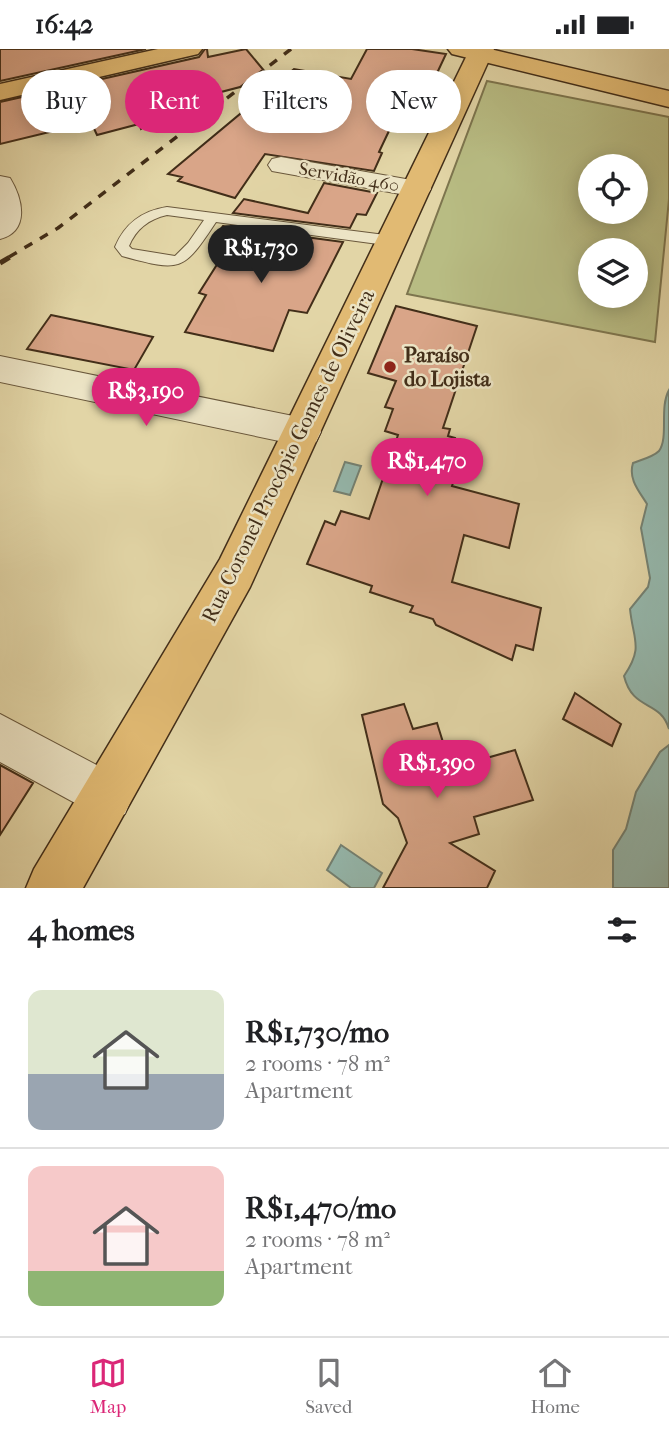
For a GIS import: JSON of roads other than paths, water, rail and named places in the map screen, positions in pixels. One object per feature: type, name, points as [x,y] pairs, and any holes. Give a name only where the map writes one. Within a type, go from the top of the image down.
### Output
[{"type":"main road","points":[[0,92],[190,49]]},
{"type":"main road","points":[[474,51],[665,98]]},
{"type":"main road","name":"Rua Coronel Procópio Gomes de Oliveira","points":[[53,888],[235,573],[417,190],[474,51]]},
{"type":"street","name":"Servidão 460","points":[[281,165],[417,190]]},
{"type":"street","points":[[0,184],[9,209],[3,227]]},
{"type":"street","points":[[0,369],[303,432]]},
{"type":"street","points":[[0,737],[108,797]]},
{"type":"lane","points":[[212,218],[184,260],[175,263],[127,253],[122,247],[146,215],[167,211],[393,241]]},
{"type":"water","points":[[669,390],[669,729],[659,713],[634,695],[624,676],[634,658],[636,643],[630,609],[648,587],[650,578],[641,528],[647,504],[635,485],[632,469],[633,463],[654,455],[662,445]]},
{"type":"water","points":[[345,462],[361,466],[350,495],[334,491]]},
{"type":"water","points":[[669,745],[669,888],[613,888],[613,850],[626,829],[636,792],[660,752]]},
{"type":"water","points":[[341,845],[382,873],[374,888],[351,888],[327,870]]},
{"type":"railway","points":[[9,257],[58,228],[291,49]]},
{"type":"railway","points":[[0,263],[12,256]]},
{"type":"place","name":"Paraíso do Lojista","points":[[390,367]]}]
